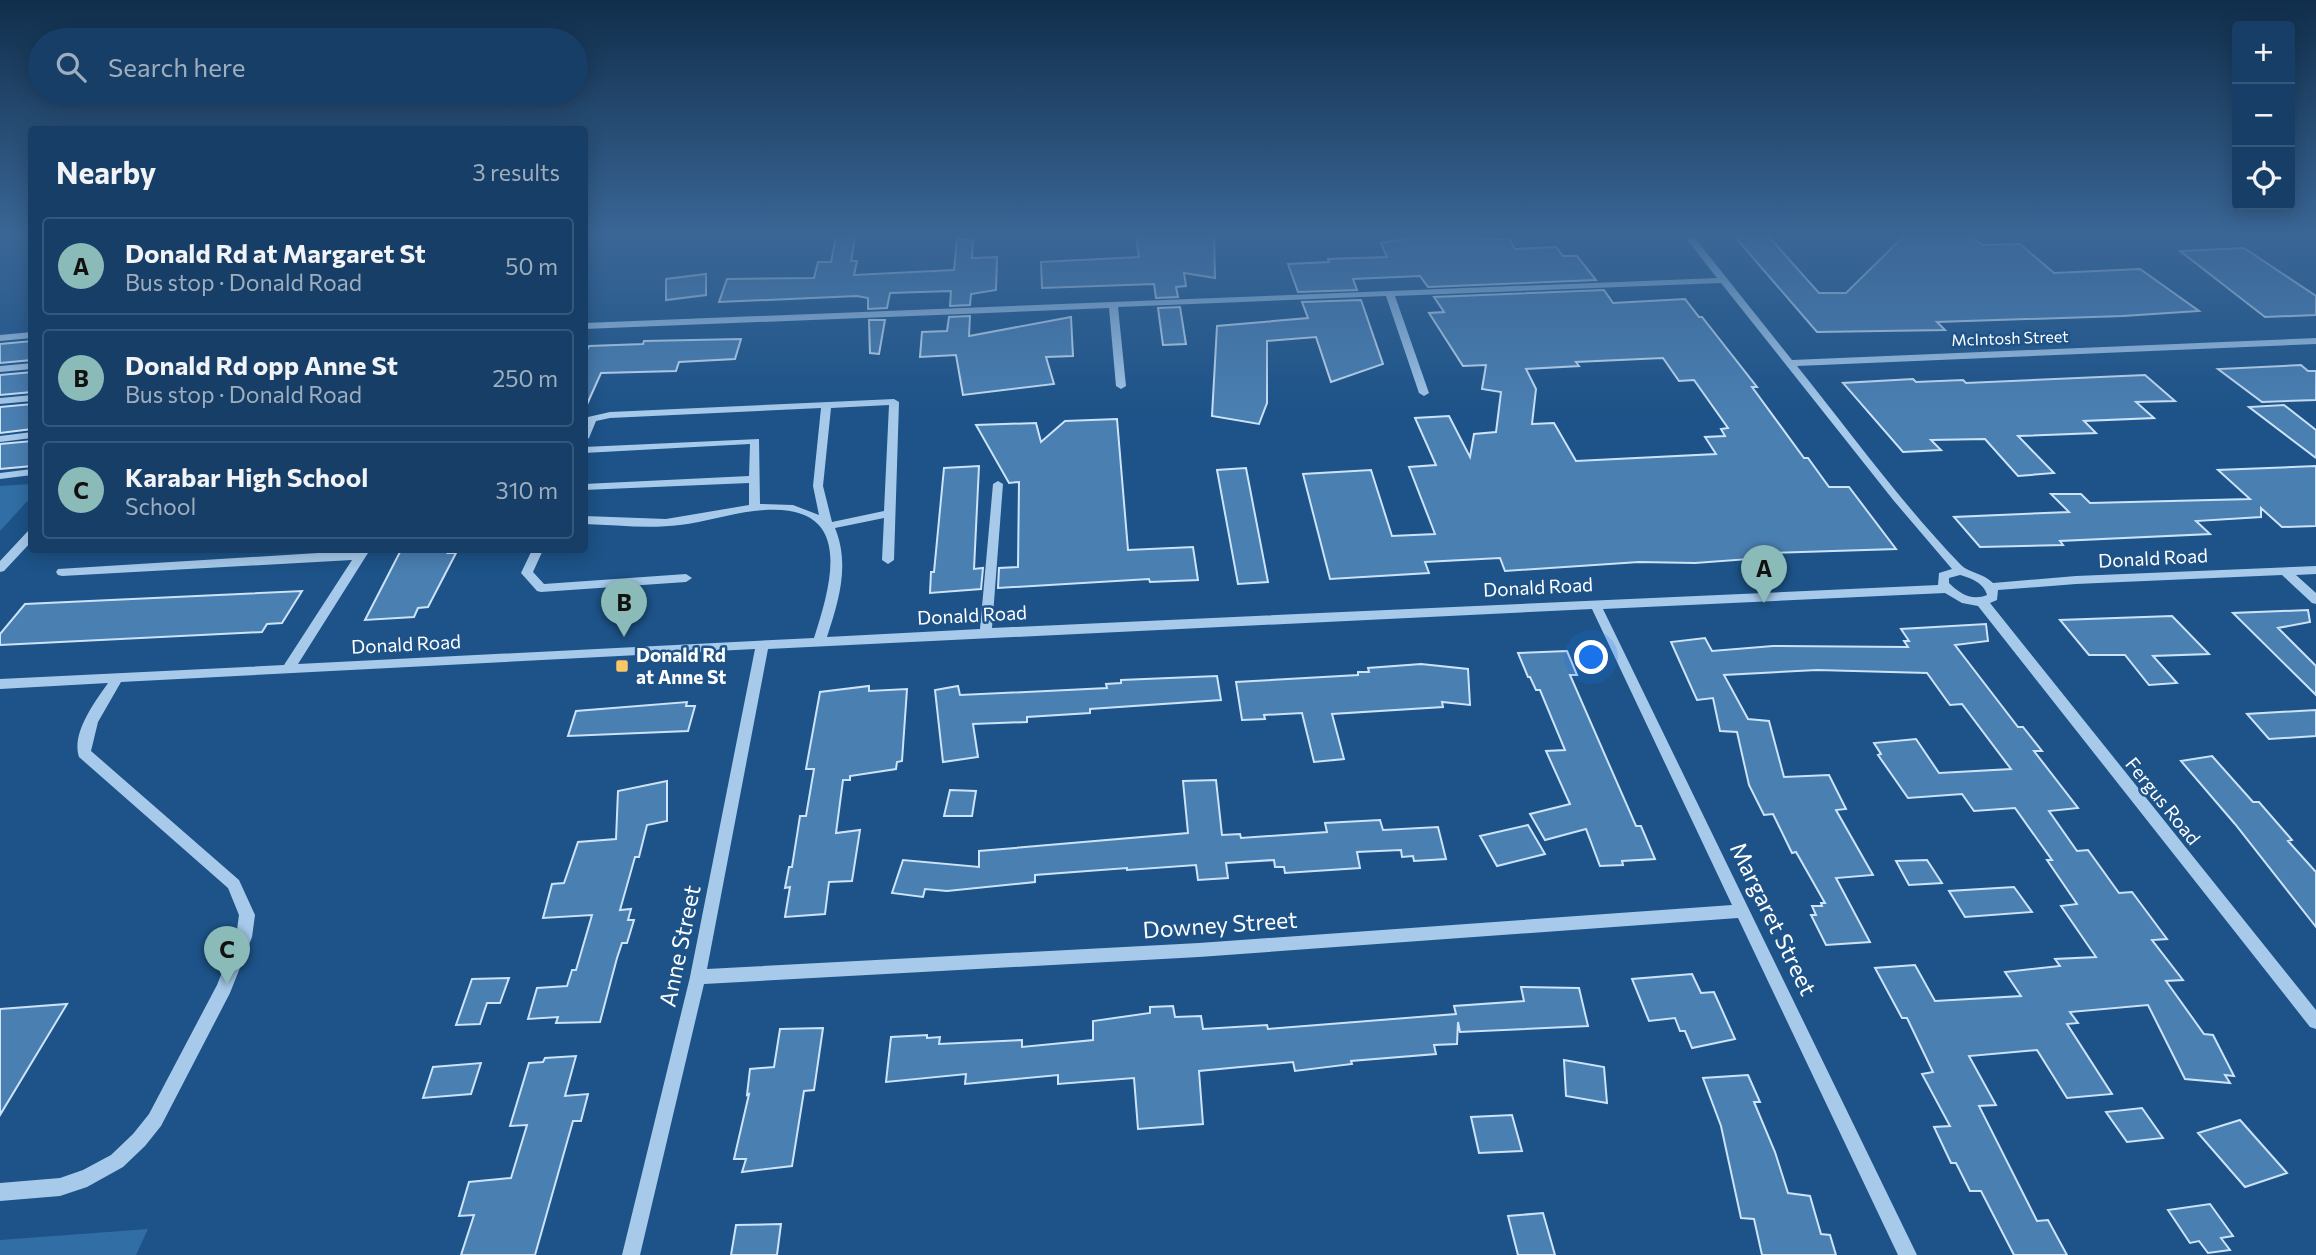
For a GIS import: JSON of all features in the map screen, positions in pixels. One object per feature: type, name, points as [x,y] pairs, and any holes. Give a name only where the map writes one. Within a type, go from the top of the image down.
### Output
[{"type":"street","points":[[588,326],[1377,296]]},
{"type":"street","points":[[1390,296],[1424,393]]},
{"type":"street","points":[[1736,296],[1898,499],[1960,571]]},
{"type":"street","points":[[1113,307],[1121,386]]},
{"type":"street","points":[[0,338],[28,335]]},
{"type":"street","name":"McIntosh Street","points":[[1790,363],[2316,341]]},
{"type":"street","points":[[0,369],[28,366]]},
{"type":"street","points":[[0,401],[28,398]]},
{"type":"street","points":[[588,428],[592,419],[610,415],[894,402],[888,560]]},
{"type":"street","points":[[819,642],[837,575],[836,548],[818,486],[826,405]]},
{"type":"street","points":[[0,439],[28,436]]},
{"type":"street","points":[[588,450],[755,441],[754,507]]},
{"type":"street","points":[[0,476],[28,472]]},
{"type":"street","points":[[588,487],[755,479]]},
{"type":"street","points":[[986,634],[998,484]]},
{"type":"street","points":[[588,520],[677,522],[754,507],[798,508],[828,526],[889,514]]},
{"type":"street","points":[[0,568],[28,538]]},
{"type":"street","points":[[62,572],[362,553]]},
{"type":"street","points":[[288,669],[362,553]]},
{"type":"street","points":[[536,553],[527,573],[541,588],[686,578]]},
{"type":"street","name":"Donald Road","points":[[1991,587],[2076,580],[2316,570]]},
{"type":"street","points":[[1960,571],[1975,575],[1991,587],[1993,597],[1982,602],[1959,598],[1946,589],[1942,580],[1944,576],[1960,571]]},
{"type":"street","points":[[2285,571],[2316,600]]},
{"type":"street","name":"Donald Road","points":[[0,684],[1595,604],[1946,589]]},
{"type":"street","name":"Fergus Road","points":[[1982,602],[2316,1022]]},
{"type":"street","name":"Margaret Street","points":[[1595,604],[1908,1255]]},
{"type":"street","name":"Anne Street","points":[[631,1255],[698,977],[762,645]]},
{"type":"street","points":[[0,1192],[60,1187],[87,1178],[117,1161],[139,1140],[155,1120],[224,988],[244,937],[247,915],[234,884],[84,753],[90,721],[118,677]]},
{"type":"street","name":"Downey Street","points":[[698,977],[1199,950],[1744,911]]},
{"type":"shaded area","points":[[28,484],[28,500],[0,531],[0,486]]},
{"type":"shaded area","points":[[148,1229],[136,1255],[0,1255],[0,1240]]},
{"type":"building","points":[[666,296],[701,296],[666,300]]},
{"type":"building","points":[[721,296],[889,296],[887,308],[868,309],[868,298],[857,296],[719,302]]},
{"type":"building","points":[[951,296],[971,296],[970,305],[950,306]]},
{"type":"building","points":[[1156,296],[1178,297],[1156,298]]},
{"type":"building","points":[[1608,296],[1613,303],[1685,299],[1757,387],[1752,387],[1804,458],[1808,458],[1829,487],[1849,487],[1896,549],[1769,553],[1748,556],[1750,559],[1695,563],[1639,562],[1505,571],[1500,558],[1425,562],[1429,573],[1330,579],[1303,474],[1371,470],[1392,536],[1435,534],[1409,467],[1436,465],[1415,418],[1449,416],[1470,457],[1474,434],[1496,432],[1501,392],[1482,389],[1486,365],[1463,366],[1429,313],[1444,312],[1434,297]],"holes":[[[1663,358],[1679,381],[1694,380],[1728,428],[1721,429],[1725,436],[1705,437],[1716,454],[1576,461],[1554,423],[1532,424],[1536,389],[1526,369],[1579,366],[1576,362]]]},
{"type":"building","points":[[1786,296],[2177,296],[2199,311],[1937,322],[1945,330],[1817,332]]},
{"type":"building","points":[[2237,296],[2316,296],[2316,315],[2265,317]]},
{"type":"building","points":[[1361,300],[1383,364],[1331,382],[1316,337],[1267,341],[1267,403],[1259,424],[1212,416],[1217,326],[1308,318],[1302,302]]},
{"type":"building","points":[[1180,307],[1186,344],[1163,345],[1158,308]]},
{"type":"building","points":[[970,316],[969,336],[1071,317],[1073,356],[1046,357],[1054,384],[963,395],[956,355],[920,357],[922,332],[947,331],[949,317]]},
{"type":"building","points":[[869,320],[885,320],[879,354],[870,353]]},
{"type":"building","points":[[741,339],[735,359],[679,362],[676,371],[601,373],[588,402],[589,346],[643,344],[644,341]]},
{"type":"building","points":[[28,341],[28,360],[0,363],[0,344]]},
{"type":"building","points":[[2301,365],[2308,371],[2316,371],[2316,400],[2262,402],[2218,369]]},
{"type":"building","points":[[28,372],[28,392],[0,395],[0,375]]},
{"type":"building","points":[[2145,375],[2175,401],[2136,402],[2154,418],[2084,421],[2096,433],[2018,436],[2054,473],[2018,476],[1985,439],[1931,440],[1941,450],[1903,452],[1843,383],[1913,379],[1916,382],[1963,380],[1966,383]]},
{"type":"building","points":[[28,404],[28,430],[0,433],[0,407]]},
{"type":"building","points":[[2284,405],[2316,430],[2316,458],[2249,407]]},
{"type":"building","points":[[1117,419],[1128,550],[1193,547],[1198,580],[1150,582],[1149,579],[998,588],[999,568],[1018,567],[1019,482],[1009,483],[976,425],[1036,423],[1041,442],[1065,421]]},
{"type":"building","points":[[28,441],[28,466],[0,469],[0,444]]},
{"type":"building","points":[[979,466],[974,569],[983,568],[981,589],[930,593],[944,468]]},
{"type":"building","points":[[2316,466],[2316,526],[2282,527],[2261,508],[2261,517],[2196,521],[2210,534],[2060,541],[2063,545],[1980,547],[1954,517],[2069,512],[2051,494],[2081,494],[2090,503],[2250,499],[2218,470]]},
{"type":"building","points":[[1246,468],[1268,582],[1238,584],[1217,470]]},
{"type":"building","points":[[399,553],[456,553],[428,607],[418,608],[414,617],[365,620]]},
{"type":"building","points":[[302,591],[282,623],[267,624],[262,632],[0,645],[0,634],[25,604]]},
{"type":"building","points":[[2308,610],[2310,622],[2278,628],[2316,666],[2316,695],[2233,613]]},
{"type":"building","points":[[2172,616],[2209,654],[2153,656],[2177,683],[2149,685],[2125,655],[2089,655],[2060,620]]},
{"type":"building","points":[[1986,624],[1988,641],[1955,645],[2018,727],[2023,727],[2042,751],[2034,751],[2078,808],[2049,811],[2077,851],[2088,850],[2119,893],[2132,892],[2167,939],[2152,940],[2183,980],[2166,981],[2204,1034],[2213,1035],[2234,1076],[2225,1075],[2230,1083],[2185,1079],[2148,1005],[2070,1012],[2078,1023],[2067,1024],[2112,1094],[2067,1098],[2037,1050],[1969,1056],[1996,1105],[1979,1106],[2037,1221],[2048,1220],[2067,1255],[2014,1255],[1981,1191],[1970,1191],[1956,1163],[1951,1163],[1934,1127],[1950,1126],[1922,1074],[1933,1072],[1907,1018],[1902,1018],[1875,968],[1915,965],[1935,1001],[2021,996],[2005,972],[2060,966],[2055,959],[2096,957],[2061,906],[2077,904],[2047,860],[2052,860],[2015,808],[1974,811],[1962,794],[1908,798],[1878,755],[1881,754],[1874,743],[1916,739],[1939,773],[2011,769],[1962,704],[1950,705],[1927,673],[1817,670],[1724,675],[1748,719],[1769,721],[1784,777],[1829,775],[1846,809],[1836,810],[1873,875],[1836,878],[1870,942],[1826,945],[1811,915],[1816,915],[1812,906],[1822,906],[1821,903],[1825,903],[1796,852],[1792,853],[1773,814],[1764,815],[1749,785],[1737,732],[1720,731],[1713,698],[1697,700],[1671,642],[1705,638],[1712,651],[1773,646],[1908,647],[1904,641],[1909,641],[1901,629]]},
{"type":"building","points":[[1567,651],[1577,675],[1570,675],[1636,826],[1641,826],[1655,859],[1622,861],[1623,865],[1600,866],[1586,829],[1545,840],[1530,814],[1570,804],[1546,751],[1565,750],[1540,690],[1536,690],[1528,677],[1518,653]]},
{"type":"building","points":[[1421,664],[1468,669],[1470,705],[1442,702],[1443,707],[1332,714],[1344,759],[1314,762],[1302,713],[1264,715],[1265,719],[1242,720],[1236,682],[1358,675],[1358,672],[1369,672],[1368,668]]},
{"type":"building","points":[[1217,676],[1221,700],[1090,709],[1090,713],[1027,717],[1027,722],[973,724],[978,757],[943,762],[935,690],[958,686],[960,695],[1067,690],[1107,688],[1106,684],[1121,683],[1121,680]]},
{"type":"building","points":[[869,686],[869,691],[907,689],[902,761],[897,762],[896,769],[850,776],[850,780],[843,780],[836,833],[860,830],[852,881],[829,882],[825,914],[785,917],[790,887],[785,888],[789,867],[792,867],[800,816],[806,816],[814,769],[806,769],[820,692]]},
{"type":"building","points":[[687,702],[686,706],[695,706],[688,731],[568,736],[576,711]]},
{"type":"building","points":[[2316,710],[2316,736],[2269,739],[2247,714]]},
{"type":"building","points":[[2212,756],[2253,802],[2259,802],[2292,840],[2288,841],[2316,872],[2316,927],[2235,824],[2181,761]]},
{"type":"building","points":[[1216,780],[1222,835],[1240,834],[1241,838],[1327,832],[1325,823],[1380,820],[1383,830],[1438,827],[1446,859],[1414,861],[1413,856],[1402,857],[1401,850],[1357,852],[1360,868],[1285,873],[1284,867],[1275,867],[1274,860],[1226,863],[1228,878],[1198,880],[1196,865],[1127,868],[1035,875],[1035,882],[947,891],[925,889],[923,897],[892,893],[903,860],[979,867],[979,851],[1188,833],[1183,781]]},
{"type":"building","points":[[667,781],[667,821],[647,825],[620,910],[631,909],[628,920],[634,920],[627,943],[622,943],[617,958],[600,1022],[556,1023],[558,1017],[528,1019],[537,988],[567,986],[572,970],[576,970],[592,915],[543,918],[552,884],[564,883],[578,842],[616,839],[618,791]]},
{"type":"building","points":[[950,790],[976,791],[972,816],[944,816]]},
{"type":"building","points":[[1528,825],[1545,854],[1497,866],[1480,836]]},
{"type":"building","points":[[1927,860],[1942,883],[1909,885],[1896,861]]},
{"type":"building","points":[[2014,887],[2032,912],[1965,917],[1949,891]]},
{"type":"building","points":[[1692,974],[1701,993],[1714,992],[1735,1039],[1692,1048],[1685,1031],[1680,1031],[1675,1018],[1649,1021],[1632,979]]},
{"type":"building","points":[[509,978],[500,1003],[487,1003],[480,1024],[456,1025],[472,979]]},
{"type":"building","points":[[1521,987],[1579,988],[1588,1026],[1460,1032],[1458,1022],[1457,1044],[1434,1045],[1436,1054],[1351,1061],[1352,1064],[1295,1071],[1293,1062],[1199,1071],[1203,1124],[1138,1129],[1134,1078],[1058,1084],[1058,1075],[965,1084],[966,1074],[886,1082],[891,1037],[927,1035],[927,1038],[940,1037],[939,1044],[1022,1040],[1022,1047],[1093,1040],[1093,1021],[1150,1013],[1150,1007],[1173,1006],[1175,1017],[1201,1016],[1203,1029],[1267,1025],[1268,1029],[1456,1014],[1454,1006],[1524,1001]]},
{"type":"building","points":[[67,1004],[0,1115],[0,1009]]},
{"type":"building","points":[[823,1028],[814,1090],[804,1091],[792,1166],[742,1172],[746,1159],[734,1159],[749,1094],[747,1095],[750,1069],[774,1067],[780,1029]]},
{"type":"building","points":[[576,1056],[565,1096],[588,1094],[581,1121],[573,1121],[535,1255],[461,1255],[474,1215],[459,1216],[469,1182],[511,1178],[527,1125],[510,1126],[529,1063],[543,1062],[545,1058]]},
{"type":"building","points":[[1564,1060],[1604,1067],[1607,1103],[1566,1096]]},
{"type":"building","points":[[481,1063],[471,1094],[423,1098],[433,1067]]},
{"type":"building","points":[[1748,1075],[1760,1102],[1754,1102],[1775,1152],[1788,1193],[1810,1196],[1821,1234],[1830,1235],[1836,1255],[1762,1255],[1754,1219],[1741,1218],[1721,1126],[1703,1078]]},
{"type":"building","points":[[2142,1108],[2163,1138],[2127,1142],[2106,1112]]},
{"type":"building","points":[[1512,1115],[1522,1151],[1479,1153],[1471,1117]]},
{"type":"building","points":[[2240,1120],[2287,1173],[2245,1187],[2198,1133]]},
{"type":"building","points":[[2210,1204],[2233,1236],[2221,1238],[2230,1250],[2208,1253],[2199,1241],[2190,1243],[2168,1210]]},
{"type":"building","points":[[1543,1213],[1555,1255],[1518,1255],[1508,1216]]},
{"type":"building","points":[[781,1224],[777,1255],[731,1255],[736,1225]]},
{"type":"place","name":"Donald Rd at Margaret St","points":[[1764,603]]},
{"type":"place","name":"Donald Rd opp Anne St","points":[[624,637]]},
{"type":"place","name":"Donald Rd at Anne St","points":[[622,666]]},
{"type":"place","name":"Karabar High School","points":[[227,984]]}]
